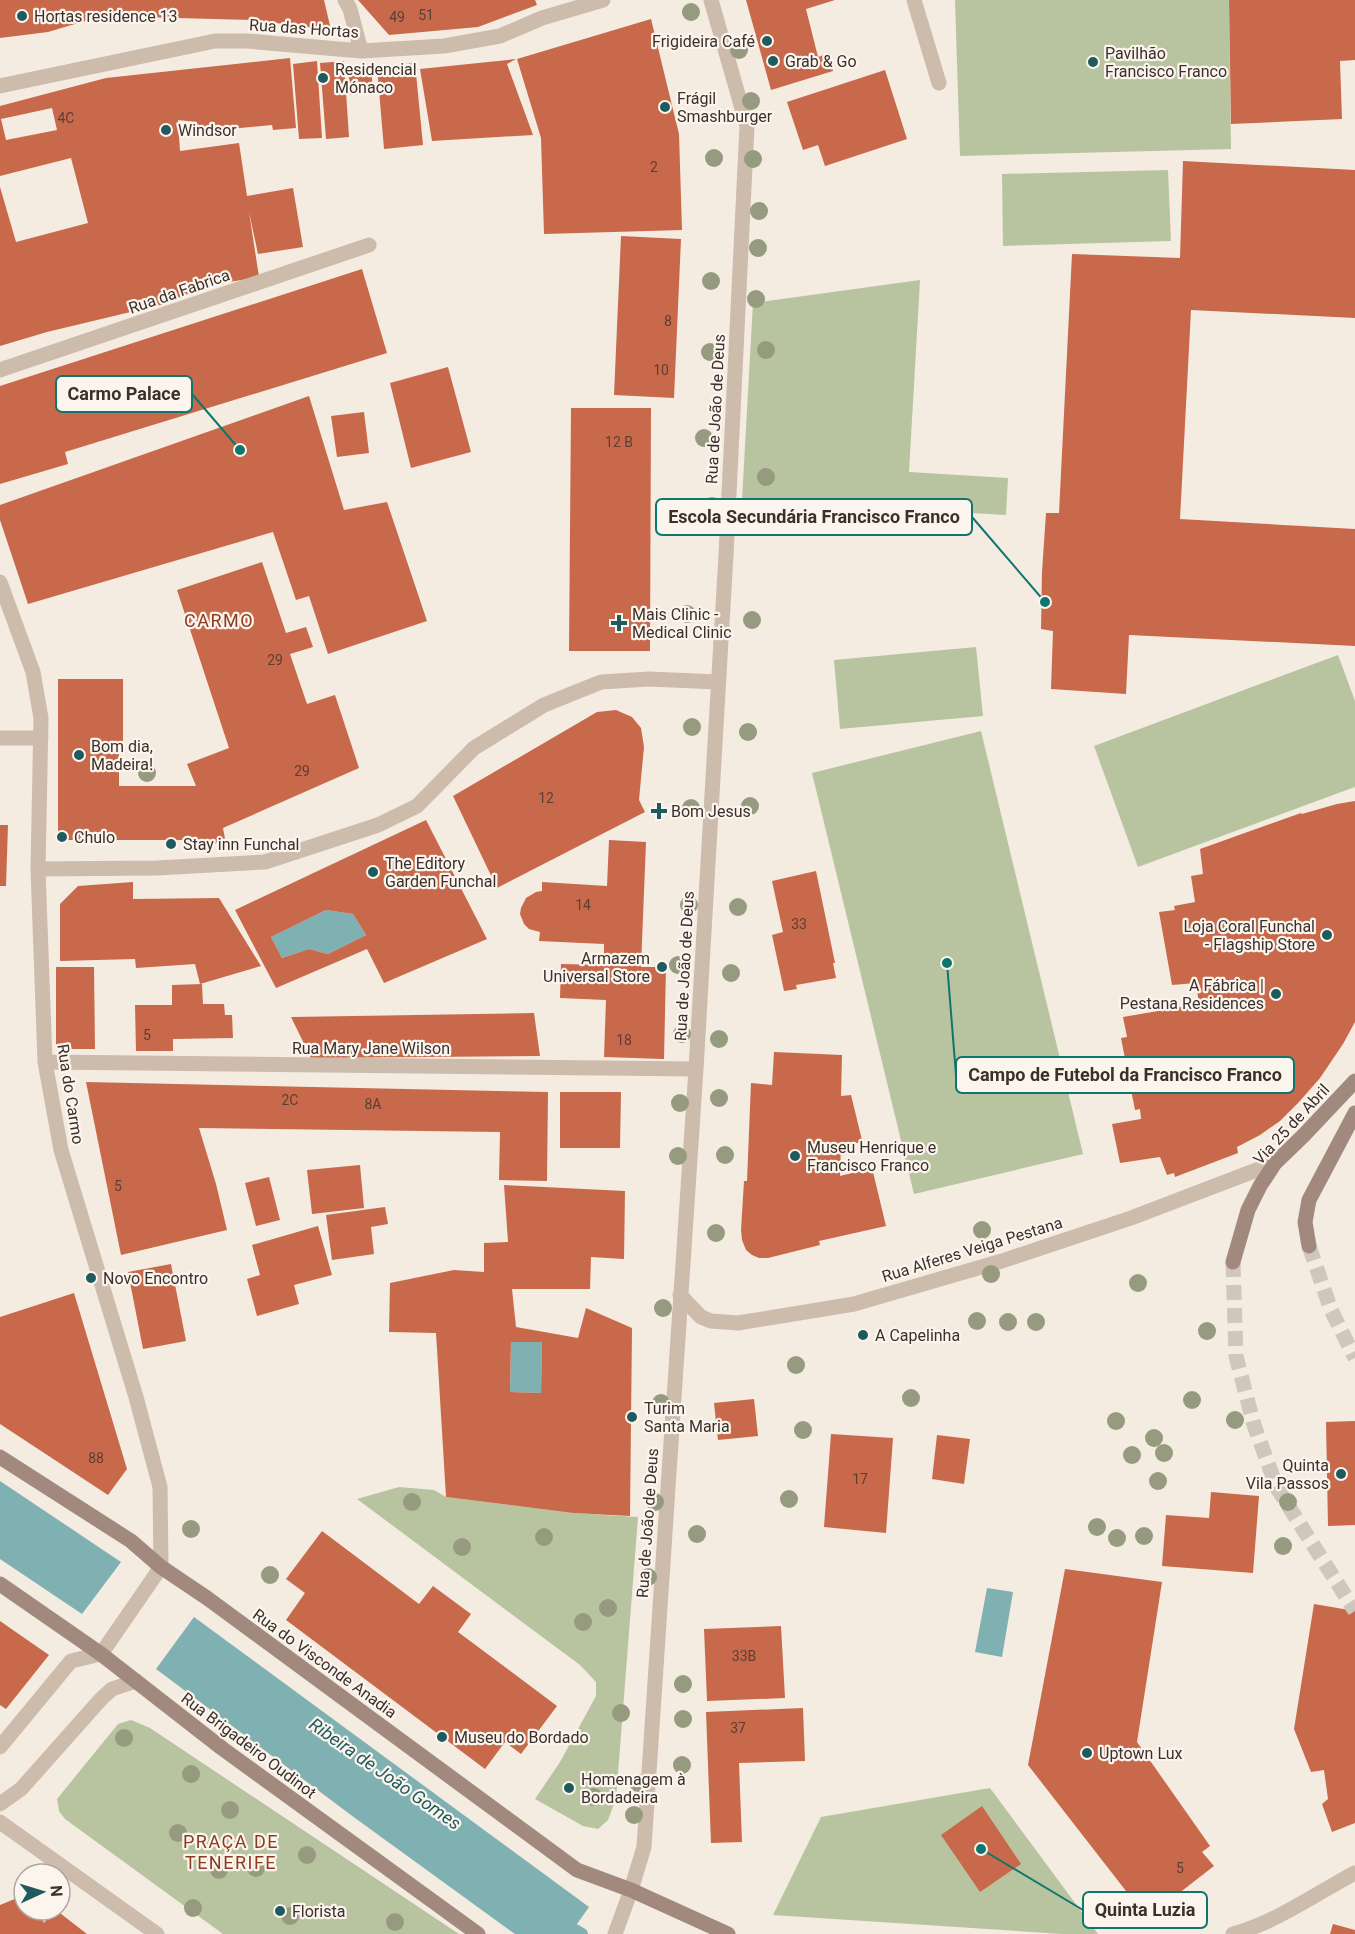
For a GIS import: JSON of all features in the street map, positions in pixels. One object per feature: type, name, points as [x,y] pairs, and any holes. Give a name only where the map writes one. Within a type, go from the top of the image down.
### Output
[{"type":"main road","name":"Via 25 de Abril","points":[[1233,1262],[1248,1210],[1275,1163],[1355,1081]]},
{"type":"main road","points":[[1309,1246],[1305,1222],[1309,1200],[1355,1113]]},
{"type":"main road","name":"Rua do Visconde Anadia","points":[[0,1457],[131,1541],[161,1567],[207,1598],[577,1870],[631,1890],[728,1934]]},
{"type":"main road","name":"Rua Brigadeiro Oudinot","points":[[0,1584],[101,1654],[223,1749],[478,1934]]},
{"type":"street","points":[[345,0],[350,9],[361,51]]},
{"type":"street","name":"Rua das Hortas","points":[[0,86],[215,41],[247,41],[361,51],[444,46],[500,36],[542,18],[603,0]]},
{"type":"street","name":"Rua de João de Deus","points":[[615,1934],[644,1847],[696,1069],[726,555],[747,126],[711,0]]},
{"type":"street","points":[[914,0],[939,83]]},
{"type":"street","name":"Rua da Fabrica","points":[[0,370],[369,246]]},
{"type":"street","name":"Rua do Carmo","points":[[0,582],[33,672],[40,718],[38,869],[45,1062],[61,1150],[157,1471],[160,1487],[161,1567]]},
{"type":"street","points":[[38,869],[157,868],[265,862],[378,825],[417,806],[474,748],[544,705],[601,682],[649,680],[718,682]]},
{"type":"street","points":[[0,738],[41,738]]},
{"type":"street","name":"Rua Mary Jane Wilson","points":[[45,1062],[696,1069]]},
{"type":"street","name":"Rua Alferes Veiga Pestana","points":[[680,1295],[701,1317],[711,1321],[738,1323],[854,1304],[1002,1261],[1131,1218],[1275,1163]]},
{"type":"street","points":[[0,1747],[71,1661],[101,1654],[161,1567]]},
{"type":"street","points":[[0,1804],[21,1789],[100,1699],[112,1689],[136,1681]]},
{"type":"street","points":[[2,1827],[157,1934]]},
{"type":"street","points":[[1233,1934],[1311,1899],[1355,1874]]},
{"type":"green space","name":"Pavilhão Francisco Franco","points":[[955,0],[1229,0],[1231,149],[960,156]]},
{"type":"green space","points":[[1168,170],[1171,241],[1003,246],[1002,174]]},
{"type":"green space","points":[[920,280],[909,472],[1008,478],[1006,515],[742,500],[753,303]]},
{"type":"green space","points":[[976,647],[983,716],[840,729],[834,660]]},
{"type":"green space","points":[[1338,655],[1355,701],[1355,787],[1138,867],[1094,746]]},
{"type":"green space","points":[[981,731],[1083,1154],[914,1194],[812,773]]},
{"type":"green space","points":[[399,1487],[434,1490],[446,1497],[573,1513],[638,1517],[616,1799],[608,1820],[598,1829],[583,1826],[535,1799],[560,1762],[596,1696],[596,1682],[580,1665],[357,1499]]},
{"type":"green space","points":[[131,1720],[150,1728],[459,1934],[223,1934],[65,1819],[59,1811],[57,1799],[118,1724]]},
{"type":"green space","points":[[990,1788],[1098,1934],[1062,1934],[773,1915],[821,1817]]},
{"type":"water","points":[[326,910],[353,914],[366,935],[328,954],[309,949],[282,958],[271,937]]},
{"type":"water","points":[[511,1342],[542,1342],[541,1393],[510,1392]]},
{"type":"water","points":[[0,1481],[121,1562],[82,1614],[0,1559]]},
{"type":"water","points":[[987,1588],[1013,1592],[1002,1657],[975,1652]]},
{"type":"water","points":[[194,1617],[589,1907],[570,1934],[515,1934],[156,1669]]},
{"type":"building","points":[[0,0],[324,0],[331,30],[252,20],[102,16],[48,32],[0,38]]},
{"type":"building","points":[[358,0],[535,0],[537,5],[478,27],[389,35]]},
{"type":"building","points":[[746,0],[835,0],[806,9],[818,57],[830,53],[833,71],[771,90]]},
{"type":"building","points":[[1229,0],[1355,0],[1355,60],[1340,61],[1342,119],[1231,124]]},
{"type":"building","points":[[651,19],[679,134],[682,230],[544,234],[541,138],[517,59]]},
{"type":"building","points":[[290,58],[296,128],[273,130],[272,125],[198,132],[197,122],[178,120],[180,151],[239,143],[247,196],[293,188],[303,247],[258,254],[249,212],[259,277],[206,286],[164,304],[47,332],[0,346],[0,187],[16,242],[88,223],[71,158],[0,176],[0,106],[106,78]],"holes":[[[52,108],[57,130],[6,140],[1,119]]]},
{"type":"building","points":[[516,59],[507,64],[533,135],[432,141],[420,69]]},
{"type":"building","points":[[317,61],[322,138],[299,139],[293,64]]},
{"type":"building","points":[[344,61],[349,137],[326,139],[320,63]]},
{"type":"building","points":[[415,63],[423,145],[384,149],[377,67]]},
{"type":"building","points":[[371,64],[373,93],[350,95],[348,67]]},
{"type":"building","points":[[885,70],[907,139],[825,166],[818,145],[803,150],[787,102]]},
{"type":"building","points":[[1183,161],[1355,170],[1355,318],[1191,310],[1180,519],[1355,529],[1355,646],[1129,635],[1126,694],[1051,689],[1053,631],[1041,629],[1042,572],[1046,513],[1059,513],[1072,254],[1180,258]]},
{"type":"building","points":[[621,236],[681,239],[674,398],[614,395]]},
{"type":"building","points":[[362,269],[387,353],[65,452],[68,464],[0,484],[0,386]]},
{"type":"building","points":[[448,367],[471,452],[411,468],[390,383]]},
{"type":"building","points":[[309,396],[344,510],[387,502],[427,621],[328,654],[309,596],[296,600],[273,532],[28,604],[0,520],[0,505]]},
{"type":"building","points":[[571,408],[651,408],[650,651],[569,651]]},
{"type":"building","points":[[364,412],[369,453],[337,457],[331,416]]},
{"type":"building","points":[[262,562],[286,633],[306,627],[313,647],[290,654],[307,704],[335,695],[359,768],[223,828],[225,839],[197,852],[196,840],[58,840],[58,679],[123,679],[123,741],[119,741],[119,786],[196,786],[187,764],[229,748],[177,590]]},
{"type":"building","points":[[616,710],[632,717],[641,728],[644,747],[639,800],[645,812],[497,888],[453,796],[597,712]]},
{"type":"building","name":"A Fábrica | Pestana Residences","points":[[1355,801],[1355,1022],[1343,1044],[1320,1078],[1299,1102],[1280,1121],[1237,1147],[1238,1153],[1175,1177],[1174,1173],[1167,1175],[1160,1157],[1120,1163],[1112,1124],[1141,1119],[1140,1109],[1135,1110],[1121,1038],[1127,1037],[1123,1017],[1199,1004],[1196,983],[1172,985],[1159,912],[1175,910],[1174,906],[1195,902],[1191,876],[1203,874],[1200,849],[1301,813]]},
{"type":"building","points":[[426,820],[487,939],[384,983],[367,949],[276,988],[235,910]],"holes":[[[326,910],[353,914],[366,935],[328,954],[309,949],[282,958],[271,937]]]},
{"type":"building","points":[[0,825],[8,825],[6,886],[0,886]]},
{"type":"building","points":[[609,840],[646,842],[641,967],[666,967],[664,1059],[604,1057],[606,1000],[560,998],[561,964],[604,965],[604,944],[539,941],[540,932],[529,929],[520,914],[526,898],[542,891],[542,882],[607,886]]},
{"type":"building","points":[[816,871],[836,978],[796,985],[797,989],[784,991],[772,935],[783,932],[772,881]]},
{"type":"building","points":[[133,882],[133,899],[219,898],[261,966],[200,984],[195,964],[136,968],[135,959],[60,961],[60,904],[78,886]]},
{"type":"building","points":[[56,967],[94,967],[95,1049],[56,1049]]},
{"type":"building","points":[[202,984],[203,1004],[224,1004],[225,1015],[232,1015],[233,1038],[173,1039],[173,1051],[136,1051],[135,1005],[172,1005],[172,985]]},
{"type":"building","points":[[534,1013],[540,1056],[311,1058],[291,1017]]},
{"type":"building","name":"Museu Henrique e Francisco Franco","points":[[774,1052],[842,1055],[841,1096],[851,1095],[862,1140],[859,1143],[841,1142],[840,1176],[872,1168],[886,1226],[819,1241],[820,1245],[768,1258],[759,1258],[746,1250],[741,1230],[744,1181],[747,1181],[751,1083],[772,1085]]},
{"type":"building","points":[[86,1082],[548,1092],[547,1181],[499,1180],[500,1132],[199,1128],[227,1230],[121,1255]]},
{"type":"building","points":[[560,1092],[621,1092],[620,1148],[560,1148]]},
{"type":"building","points":[[360,1165],[364,1208],[312,1214],[307,1170]]},
{"type":"building","points":[[269,1177],[280,1220],[256,1226],[245,1183]]},
{"type":"building","points":[[504,1185],[625,1191],[624,1259],[591,1257],[590,1289],[512,1289],[516,1327],[578,1338],[586,1308],[632,1328],[630,1516],[573,1513],[446,1497],[436,1333],[389,1332],[390,1283],[454,1270],[484,1272],[484,1243],[508,1242]],"holes":[[[511,1342],[542,1342],[541,1393],[510,1392]]]},
{"type":"building","points":[[385,1207],[388,1224],[371,1227],[374,1254],[332,1260],[326,1215]]},
{"type":"building","points":[[318,1226],[332,1275],[294,1285],[299,1304],[257,1316],[247,1279],[260,1275],[252,1245]]},
{"type":"building","points":[[171,1264],[186,1341],[143,1349],[128,1272]]},
{"type":"building","points":[[74,1293],[127,1469],[108,1495],[0,1424],[0,1317]]},
{"type":"building","points":[[754,1399],[758,1436],[718,1440],[714,1403]]},
{"type":"building","name":"Quinta Vila Passos","points":[[1355,1421],[1355,1525],[1328,1526],[1326,1422]]},
{"type":"building","points":[[831,1434],[893,1438],[886,1533],[824,1527]]},
{"type":"building","points":[[937,1435],[970,1439],[964,1484],[932,1479]]},
{"type":"building","points":[[1211,1492],[1259,1496],[1253,1573],[1162,1566],[1166,1515],[1209,1518]]},
{"type":"building","points":[[322,1531],[419,1604],[433,1586],[471,1614],[458,1632],[557,1706],[521,1754],[505,1742],[485,1769],[286,1620],[305,1593],[286,1579]]},
{"type":"building","name":"Uptown Lux","points":[[1065,1569],[1162,1582],[1137,1742],[1210,1846],[1202,1852],[1214,1866],[1147,1918],[1028,1765]]},
{"type":"building","points":[[1314,1604],[1355,1611],[1355,1823],[1332,1832],[1322,1804],[1328,1799],[1324,1770],[1311,1772],[1294,1729]]},
{"type":"building","points":[[0,1621],[49,1655],[6,1709],[0,1705]]},
{"type":"building","points":[[781,1626],[785,1698],[707,1701],[704,1629]]},
{"type":"building","points":[[803,1708],[805,1761],[739,1763],[742,1842],[711,1843],[706,1712]]},
{"type":"building","points":[[982,1806],[1021,1864],[980,1892],[941,1835]]},
{"type":"building","points":[[12,1900],[12,1922],[72,1922],[87,1934],[0,1934],[0,1905]]},
{"type":"building","points":[[1333,1924],[1355,1930],[1355,1934],[1330,1934]]},
{"type":"waterway","name":"Ribeira de João Gomes","points":[[561,1922],[582,1934]]},
{"type":"tunnel","points":[[1309,1246],[1331,1310],[1355,1358]]},
{"type":"tunnel","points":[[1233,1262],[1236,1356],[1254,1425],[1277,1488],[1355,1611]]},
{"type":"place","name":"Hortas residence 13","points":[[22,16]]},
{"type":"place","name":"Frigideira Café","points":[[767,41]]},
{"type":"place","name":"Grab & Go","points":[[773,61]]},
{"type":"place","name":"Pavilhão Francisco Franco","points":[[1093,62]]},
{"type":"place","name":"Residencial Mónaco","points":[[323,78]]},
{"type":"place","name":"Frágil Smashburger","points":[[665,107]]},
{"type":"place","name":"Windsor","points":[[166,130]]},
{"type":"place","name":"Carmo Palace","points":[[240,450]]},
{"type":"place","name":"Escola Secundária Francisco Franco","points":[[1045,602]]},
{"type":"place","name":"Mais Clinic - Medical Clinic","points":[[619,623]]},
{"type":"place","name":"Bom dia, Madeira!","points":[[79,755]]},
{"type":"place","name":"Bom Jesus","points":[[659,811]]},
{"type":"place","name":"Chulo","points":[[62,837]]},
{"type":"place","name":"Stay inn Funchal","points":[[171,844]]},
{"type":"place","name":"The Editory Garden Funchal","points":[[373,872]]},
{"type":"place","name":"Loja Coral Funchal - Flagship Store","points":[[1327,935]]},
{"type":"place","name":"Campo de Futebol da Francisco Franco","points":[[947,963]]},
{"type":"place","name":"Armazem Universal Store","points":[[662,967]]},
{"type":"place","name":"A Fábrica | Pestana Residences","points":[[1276,994]]},
{"type":"place","name":"Museu Henrique e Francisco Franco","points":[[795,1156]]},
{"type":"place","name":"Novo Encontro","points":[[91,1278]]},
{"type":"place","name":"A Capelinha","points":[[863,1335]]},
{"type":"place","name":"Turim Santa Maria","points":[[632,1417]]},
{"type":"place","name":"Quinta Vila Passos","points":[[1341,1474]]},
{"type":"place","name":"Museu do Bordado","points":[[442,1737]]},
{"type":"place","name":"Uptown Lux","points":[[1087,1753]]},
{"type":"place","name":"Homenagem à Bordadeira","points":[[569,1788]]},
{"type":"place","name":"Quinta Luzia","points":[[981,1849]]},
{"type":"place","name":"Florista","points":[[280,1911]]},
{"type":"district","name":"CARMO","points":[[219,621]]},
{"type":"district","name":"PRAÇA DE TENERIFE","points":[[231,1852]]}]
